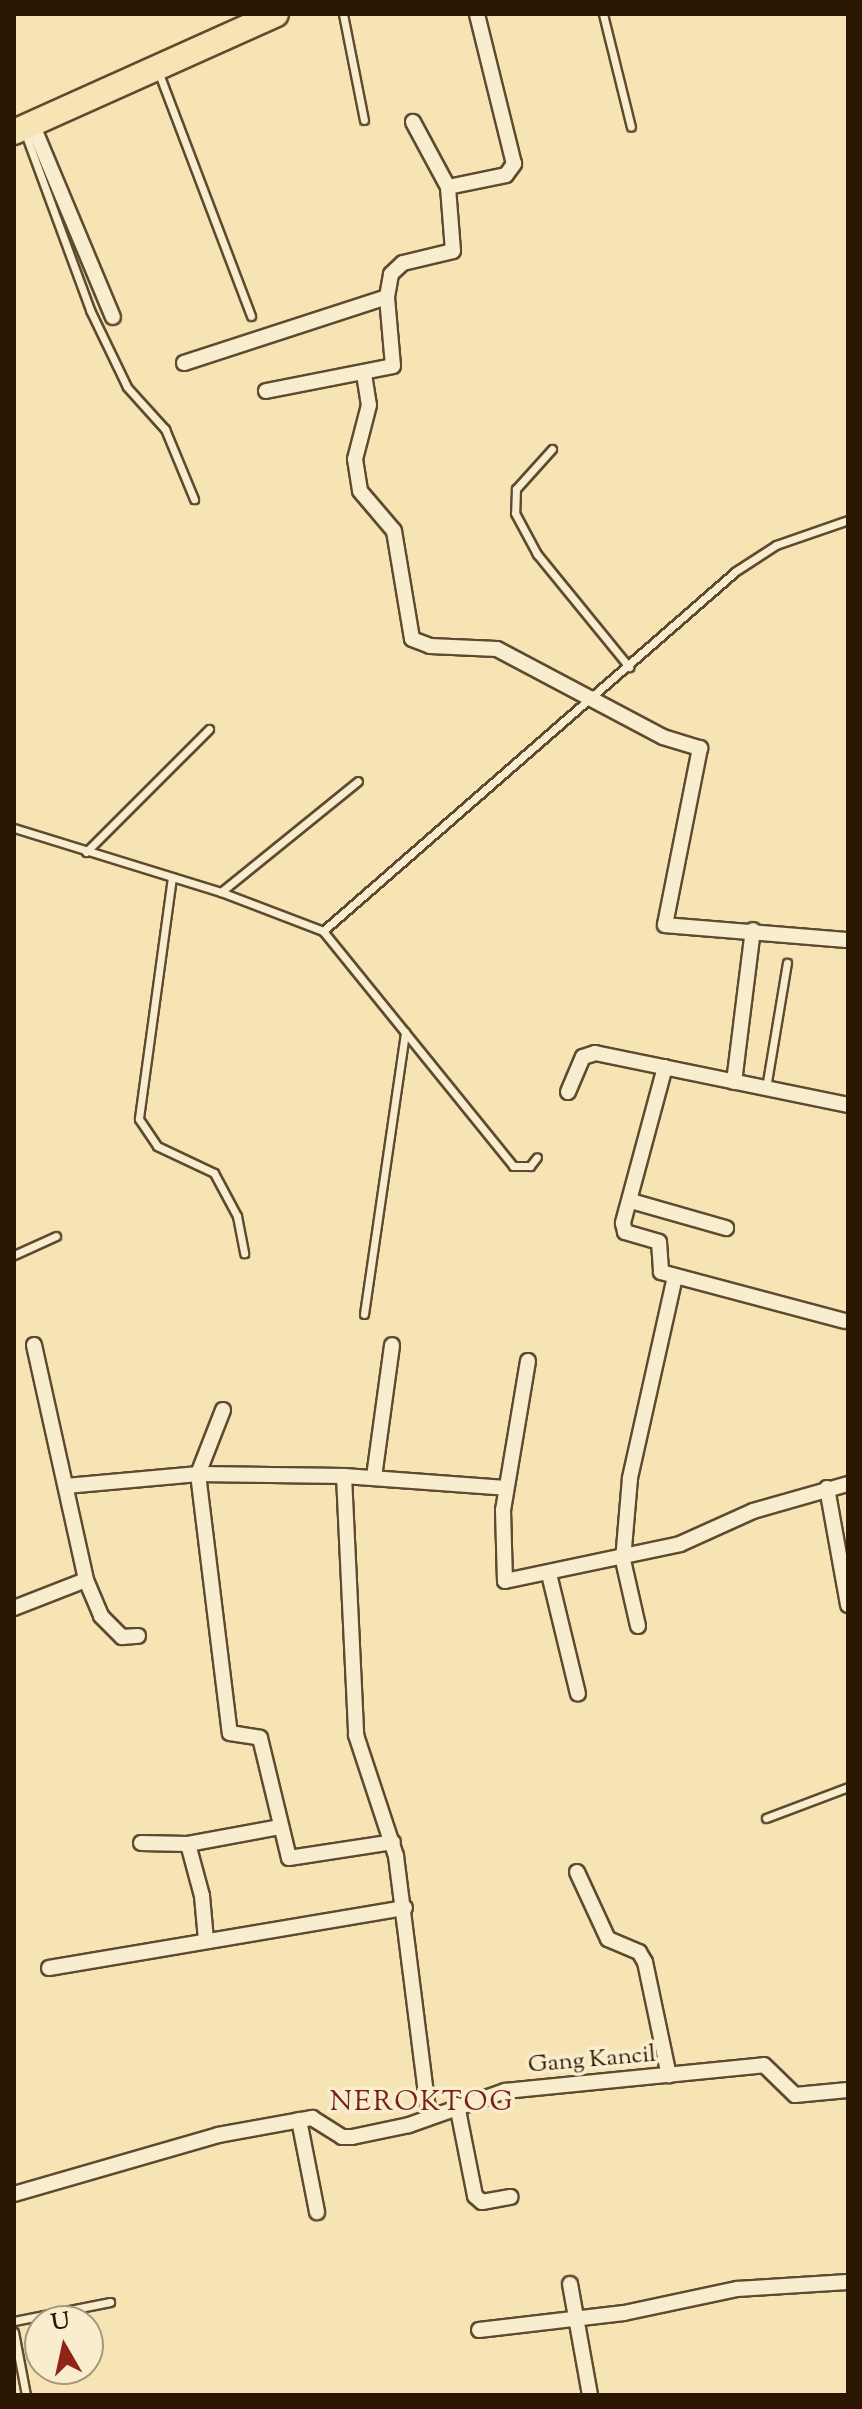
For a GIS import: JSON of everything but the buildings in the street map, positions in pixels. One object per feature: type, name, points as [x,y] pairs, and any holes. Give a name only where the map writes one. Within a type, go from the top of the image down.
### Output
[{"type":"main road","points":[[24,129],[274,14]]},
{"type":"street","points":[[448,187],[506,175],[514,164],[477,14]]},
{"type":"street","points":[[266,391],[393,366],[387,297],[391,274],[403,263],[453,251],[448,187],[413,122]]},
{"type":"street","points":[[24,129],[113,317]]},
{"type":"street","points":[[191,360],[387,297]]},
{"type":"street","points":[[364,374],[369,405],[355,459],[360,491],[394,531],[412,639],[430,646],[497,649],[663,737],[700,748],[665,925],[848,940]]},
{"type":"street","points":[[734,1082],[753,930]]},
{"type":"street","points":[[568,1092],[583,1057],[595,1053],[848,1105]]},
{"type":"street","points":[[665,1067],[623,1223],[625,1232],[659,1242],[661,1272],[845,1321]]},
{"type":"street","points":[[631,1201],[726,1228]]},
{"type":"street","points":[[638,1626],[623,1560],[630,1478],[675,1277]]},
{"type":"street","points":[[34,1345],[86,1580],[101,1616],[122,1637],[138,1636]]},
{"type":"street","points":[[374,1477],[392,1345]]},
{"type":"street","points":[[528,1361],[506,1488],[503,1580],[623,1560],[680,1544],[732,1519],[848,1484]]},
{"type":"street","points":[[223,1410],[198,1474],[230,1733],[260,1738],[289,1858],[393,1842]]},
{"type":"street","points":[[66,1486],[198,1474],[374,1477],[506,1488]]},
{"type":"street","points":[[344,1476],[354,1724],[393,1842],[405,1908],[429,2117]]},
{"type":"street","points":[[827,1488],[848,1605]]},
{"type":"street","points":[[549,1574],[578,1694]]},
{"type":"street","points":[[14,1608],[86,1580]]},
{"type":"street","points":[[141,1843],[188,1844],[280,1827]]},
{"type":"street","points":[[188,1844],[202,1896],[206,1940]]},
{"type":"street","points":[[577,1872],[608,1939],[639,1952],[645,1962],[669,2076]]},
{"type":"street","points":[[49,1968],[405,1908]]},
{"type":"street","name":"Gang Kancil","points":[[299,2120],[322,2120],[333,2132],[352,2137],[429,2117],[505,2091],[764,2065],[795,2095],[848,2090]]},
{"type":"street","points":[[457,2105],[475,2196],[482,2202],[511,2197]]},
{"type":"street","points":[[14,2194],[155,2150],[299,2120],[317,2212]]},
{"type":"street","points":[[479,2330],[575,2318],[737,2289],[848,2282]]},
{"type":"street","points":[[570,2284],[590,2395]]},
{"type":"lane","points":[[343,14],[364,120]]},
{"type":"lane","points":[[603,14],[631,127]]},
{"type":"lane","points":[[158,69],[251,316]]},
{"type":"lane","points":[[24,129],[90,310],[127,387],[165,429],[194,499]]},
{"type":"lane","points":[[552,449],[516,489],[515,513],[537,554],[629,667]]},
{"type":"lane","points":[[323,931],[591,701],[736,571],[776,545],[848,520]]},
{"type":"lane","points":[[86,852],[209,729]]},
{"type":"lane","points":[[221,892],[358,781]]},
{"type":"lane","points":[[14,828],[221,892],[323,931],[513,1166],[530,1166],[537,1157]]},
{"type":"lane","points":[[172,877],[139,1119],[157,1146],[214,1173],[237,1216],[244,1253]]},
{"type":"lane","points":[[766,1088],[787,963]]},
{"type":"lane","points":[[364,1314],[405,1032]]},
{"type":"lane","points":[[14,1255],[56,1236]]},
{"type":"lane","points":[[766,1818],[848,1787]]},
{"type":"lane","points":[[14,2321],[110,2302]]},
{"type":"lane","points":[[14,2332],[26,2395]]},
{"type":"district","name":"NEROKTOG","points":[[422,2103]]}]
